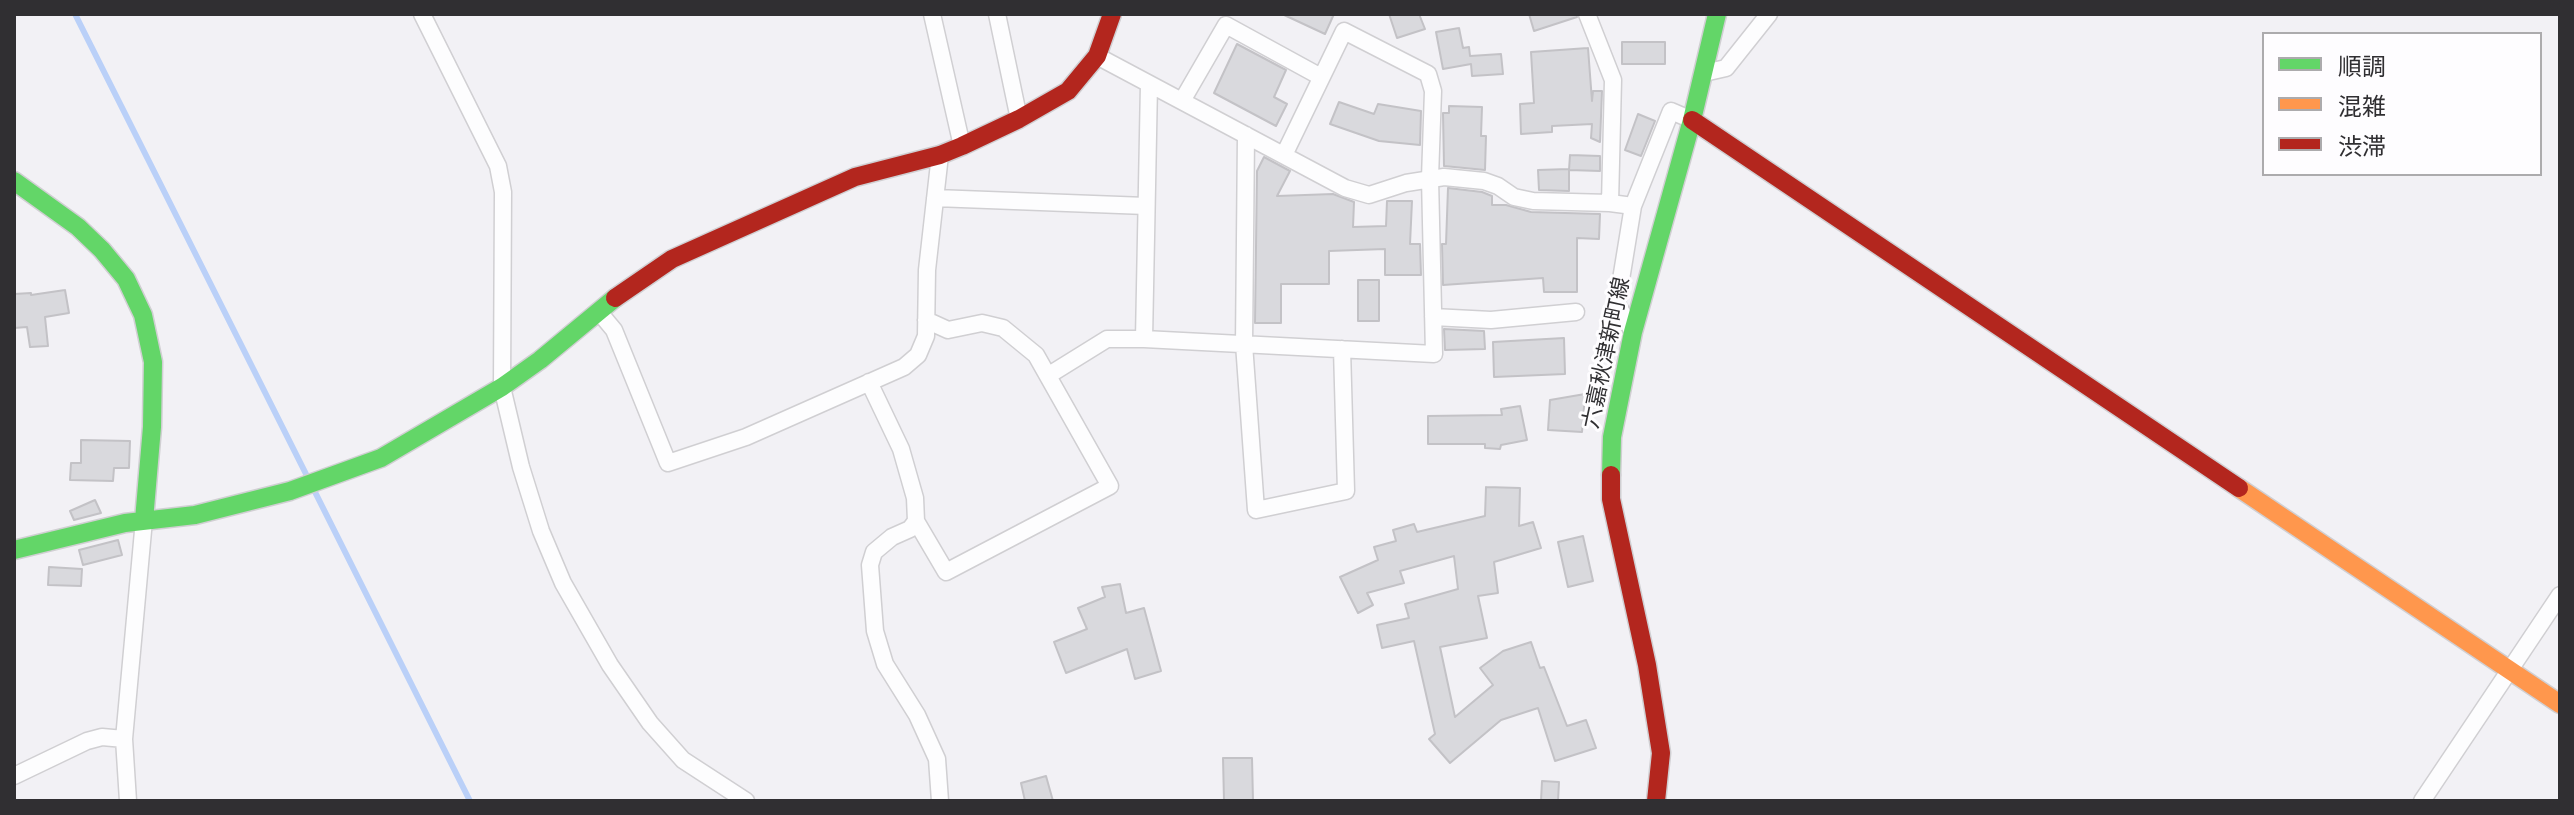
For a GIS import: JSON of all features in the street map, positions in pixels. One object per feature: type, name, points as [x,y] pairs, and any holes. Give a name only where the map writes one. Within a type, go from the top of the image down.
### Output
[{"type":"street","points":[[422,14],[498,166],[503,192],[502,387],[541,531],[563,583],[610,665],[650,723],[683,760],[733,799]]},
{"type":"street","points":[[932,14],[962,146]]},
{"type":"street","points":[[997,14],[1019,119]]},
{"type":"street","points":[[14,550],[144,520],[195,515],[290,491],[381,458],[502,387],[630,286],[672,259],[855,177],[940,155],[962,146],[1068,91],[1097,56],[1112,14]]},
{"type":"street","points":[[1587,14],[1613,80],[1610,203]]},
{"type":"street","name":"六嘉秋津新町線","points":[[1656,801],[1661,753],[1647,665],[1611,499],[1612,437],[1633,332],[1692,120],[1717,14]]},
{"type":"street","points":[[1704,73],[1726,68],[1769,14]]},
{"type":"street","points":[[1182,101],[1226,25],[1321,77]]},
{"type":"street","points":[[1049,375],[1107,339],[1434,354],[1430,178],[1433,91],[1428,74],[1344,31],[1284,155]]},
{"type":"street","points":[[1097,56],[1345,188],[1369,195],[1430,178],[1484,181],[1514,197],[1533,201],[1633,206]]},
{"type":"street","points":[[1144,339],[1149,84]]},
{"type":"street","points":[[1633,332],[1617,304],[1633,206],[1671,111],[1692,120],[2560,704]]},
{"type":"street","points":[[1246,135],[1244,344],[1256,510],[1346,491],[1342,349]]},
{"type":"street","points":[[599,312],[614,330],[668,463],[746,437],[904,367],[918,355],[926,336],[927,270],[940,155]]},
{"type":"street","points":[[14,181],[78,227],[126,279],[143,315],[153,362],[152,427],[124,739],[128,801]]},
{"type":"street","points":[[935,198],[1146,206]]},
{"type":"street","points":[[1433,317],[1491,320],[1576,312]]},
{"type":"street","points":[[869,382],[901,449],[915,498],[916,521],[946,572],[1110,486],[1036,355],[1003,328],[982,323],[948,330],[926,320]]},
{"type":"street","points":[[916,521],[910,529],[892,537],[874,552],[870,565],[874,618],[885,664],[917,715],[937,759],[940,801]]},
{"type":"street","points":[[2422,801],[2560,595]]},
{"type":"street","points":[[14,776],[87,741],[102,737],[124,739]]},
{"type":"building","points":[[1282,14],[1334,14],[1325,34]]},
{"type":"building","points":[[1389,14],[1419,14],[1425,29],[1397,38]]},
{"type":"building","points":[[1529,14],[1576,14],[1577,17],[1534,31]]},
{"type":"building","points":[[1459,28],[1463,48],[1469,47],[1470,56],[1501,54],[1503,74],[1472,76],[1471,64],[1443,69],[1436,32]]},
{"type":"building","points":[[1622,42],[1665,42],[1665,64],[1622,64]]},
{"type":"building","points":[[1237,44],[1286,70],[1274,97],[1287,104],[1276,126],[1214,93]]},
{"type":"building","points":[[1588,48],[1592,101],[1593,91],[1602,91],[1600,142],[1591,138],[1592,124],[1552,126],[1552,132],[1521,134],[1520,104],[1534,103],[1531,52]]},
{"type":"building","points":[[1339,102],[1374,114],[1378,104],[1421,111],[1420,145],[1379,141],[1330,124]]},
{"type":"building","points":[[1449,106],[1482,107],[1481,136],[1486,136],[1485,170],[1444,166],[1443,113],[1449,113]]},
{"type":"building","points":[[1638,114],[1655,121],[1641,156],[1625,150]]},
{"type":"building","points":[[1570,155],[1600,156],[1600,171],[1569,170]]},
{"type":"building","points":[[1264,157],[1290,171],[1277,196],[1333,194],[1354,202],[1353,227],[1386,226],[1387,201],[1412,201],[1410,244],[1420,244],[1421,275],[1385,275],[1385,249],[1329,251],[1329,284],[1281,284],[1281,323],[1255,323],[1257,171]]},
{"type":"building","points":[[1569,169],[1569,191],[1539,190],[1538,170]]},
{"type":"building","points":[[1448,188],[1482,192],[1492,196],[1492,205],[1506,205],[1531,212],[1600,214],[1599,239],[1577,238],[1577,292],[1544,292],[1543,278],[1443,285],[1442,244],[1446,244]]},
{"type":"building","points":[[1358,280],[1379,280],[1379,321],[1358,321]]},
{"type":"building","points":[[65,290],[69,313],[45,317],[48,346],[30,347],[27,327],[14,328],[14,294]]},
{"type":"building","points":[[1444,329],[1484,331],[1485,349],[1445,350]]},
{"type":"building","points":[[1564,338],[1565,374],[1494,377],[1493,342]]},
{"type":"building","points":[[1585,394],[1582,432],[1548,430],[1550,400]]},
{"type":"building","points":[[1520,406],[1527,440],[1501,445],[1500,449],[1485,448],[1485,444],[1428,444],[1428,416],[1502,415],[1501,409]]},
{"type":"building","points":[[81,440],[130,441],[129,468],[114,468],[113,481],[70,480],[71,463],[81,463]]},
{"type":"building","points":[[1486,487],[1520,488],[1519,526],[1533,522],[1541,548],[1494,562],[1498,593],[1478,596],[1487,638],[1440,647],[1455,717],[1493,685],[1480,668],[1503,651],[1531,642],[1567,726],[1586,720],[1596,748],[1555,761],[1538,708],[1501,720],[1450,763],[1429,739],[1435,734],[1414,641],[1382,648],[1377,625],[1409,618],[1405,604],[1458,589],[1454,556],[1400,571],[1404,583],[1367,593],[1373,605],[1358,613],[1340,577],[1378,560],[1374,547],[1396,541],[1393,530],[1414,524],[1417,532],[1485,516]]},
{"type":"building","points":[[95,500],[101,513],[74,520],[70,511]]},
{"type":"building","points":[[1583,536],[1593,581],[1568,587],[1558,542]]},
{"type":"building","points":[[118,540],[122,555],[83,565],[79,550]]},
{"type":"building","points":[[49,567],[82,569],[81,586],[48,585]]},
{"type":"building","points":[[1120,584],[1126,613],[1144,608],[1161,671],[1135,679],[1127,649],[1066,673],[1054,642],[1087,629],[1078,608],[1105,597],[1102,587]]},
{"type":"building","points":[[1223,758],[1252,758],[1253,801],[1224,801]]},
{"type":"building","points":[[1046,776],[1053,801],[1025,801],[1021,783]]},
{"type":"building","points":[[1542,781],[1559,782],[1558,801],[1541,801]]},
{"type":"waterway","points":[[75,14],[309,480]]},
{"type":"waterway","points":[[314,490],[470,801]]},
{"type":"traffic: fast","points":[[1611,475],[1612,437],[1633,332],[1692,120],[1717,14]]},
{"type":"traffic: fast","points":[[14,181],[78,227],[102,250],[126,279],[143,315],[153,362],[152,427],[144,520]]},
{"type":"traffic: fast","points":[[14,550],[125,523],[195,515],[290,491],[381,458],[502,387],[615,298]]},
{"type":"traffic: slow","points":[[2239,488],[2560,704]]},
{"type":"traffic: jam","points":[[615,298],[672,259],[855,177],[940,155],[1019,119],[1068,91],[1097,56],[1112,14]]},
{"type":"traffic: jam","points":[[1692,120],[2239,488]]},
{"type":"traffic: jam","points":[[1611,475],[1611,499],[1647,665],[1661,753],[1656,801]]}]
